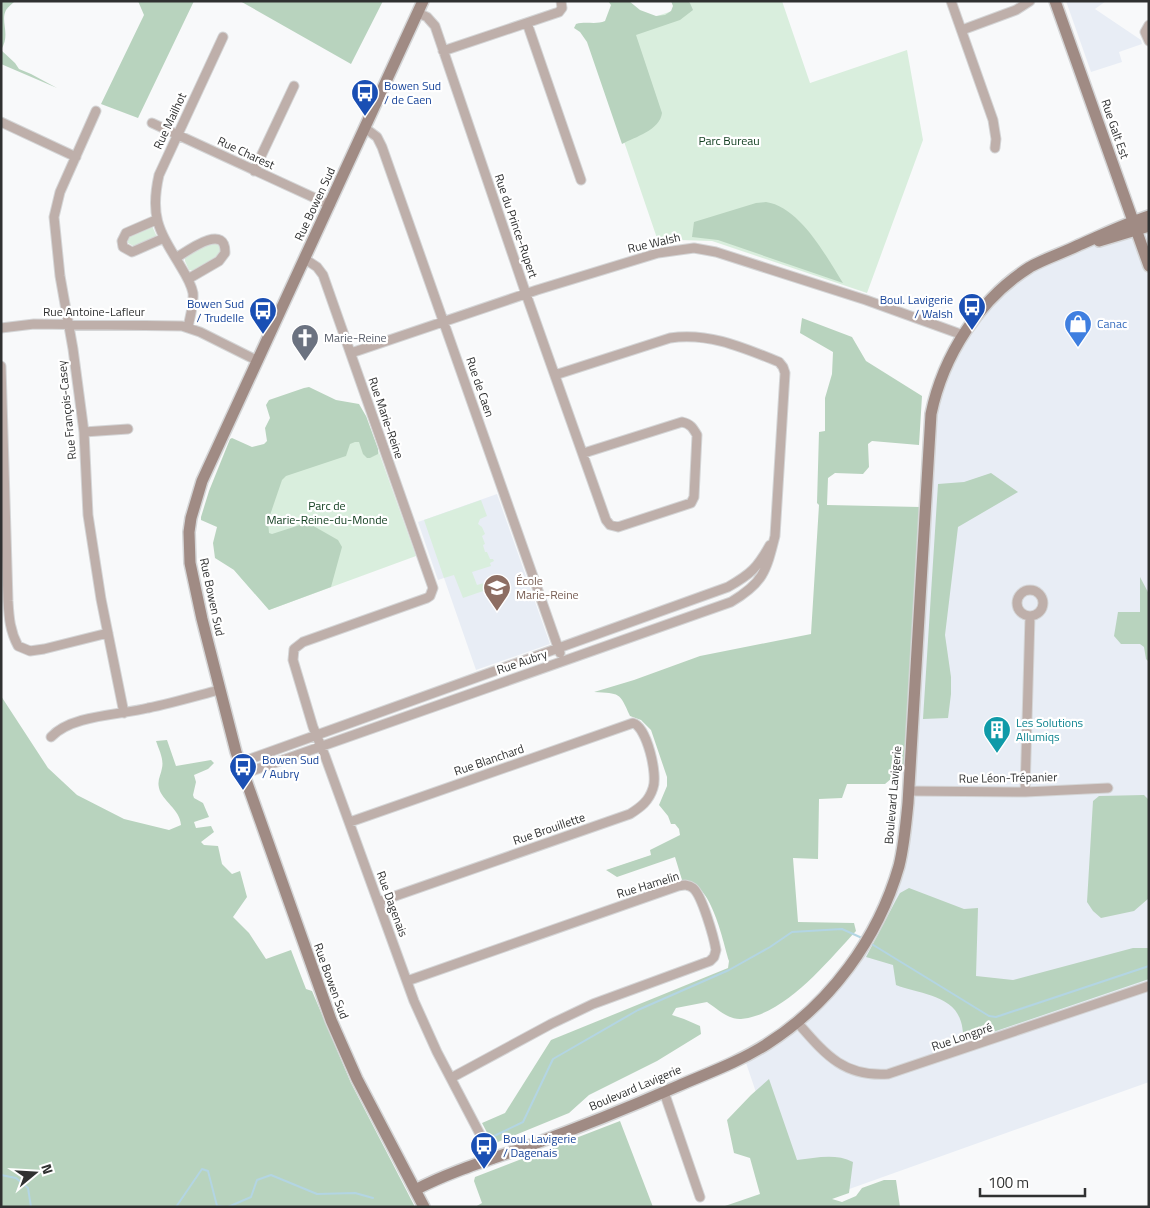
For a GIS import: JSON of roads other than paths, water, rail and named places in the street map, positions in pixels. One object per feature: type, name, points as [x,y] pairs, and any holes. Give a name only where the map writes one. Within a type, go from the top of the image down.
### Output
[{"type":"street","name":"Rue Bowen Sud","points":[[424,1],[200,486],[189,532],[192,574],[219,690],[241,768],[331,1020],[356,1079],[424,1207]]},
{"type":"street","points":[[952,1],[993,120],[996,139],[995,148]]},
{"type":"street","points":[[962,30],[1016,10],[1030,1]]},
{"type":"street","name":"Rue Galt Est","points":[[1055,1],[1149,266]]},
{"type":"street","points":[[444,51],[559,12],[562,5]]},
{"type":"street","name":"Rue du Prince-Rupert","points":[[418,13],[432,21],[444,51],[526,294],[584,453],[606,520],[610,525],[622,526],[691,503],[694,497],[697,435],[689,424],[682,422],[584,453]]},
{"type":"street","points":[[528,23],[581,180]]},
{"type":"street","points":[[1149,25],[1145,32],[1149,41]]},
{"type":"street","name":"Rue Mailhot","points":[[188,327],[193,298],[188,279],[164,238],[156,220],[155,197],[159,175],[223,37]]},
{"type":"street","points":[[254,171],[294,86]]},
{"type":"street","name":"Rue François-Casey","points":[[96,111],[60,192],[54,217],[60,276],[84,432],[88,515],[124,713]]},
{"type":"street","points":[[1,122],[76,157]]},
{"type":"street","name":"Rue Charest","points":[[152,123],[330,205]]},
{"type":"street","name":"Rue de Caen","points":[[365,128],[377,137],[382,147],[563,661]]},
{"type":"street","name":"Boulevard Lavigerie","points":[[415,1190],[587,1124],[750,1054],[797,1022],[851,966],[878,920],[899,865],[906,824],[930,414],[949,359],[963,335],[985,306],[1017,276],[1031,267],[1078,246],[1134,226],[1149,216]]},
{"type":"street","points":[[156,220],[126,232],[122,238],[122,244],[132,252],[164,238]]},
{"type":"street","name":"Boulevard Lavigerie","points":[[1134,226],[1149,226]]},
{"type":"street","points":[[176,258],[210,239],[219,239],[223,243],[226,250],[222,259],[188,279]]},
{"type":"street","name":"Rue Walsh","points":[[351,353],[526,294],[658,253],[694,248],[716,252],[866,300],[963,335]]},
{"type":"street","name":"Rue Marie-Reine","points":[[294,649],[302,642],[422,600],[430,596],[433,588],[322,275],[317,267],[305,259]]},
{"type":"street","name":"Rue Antoine-Lafleur","points":[[1,328],[27,325],[188,327]]},
{"type":"street","points":[[188,327],[258,361]]},
{"type":"street","name":"Rue Aubry","points":[[241,768],[321,746],[731,602],[748,592],[758,583],[769,561],[774,536],[785,373],[779,362],[738,345],[686,335],[670,338],[555,375]]},
{"type":"street","points":[[1,366],[8,615],[12,636],[18,646],[30,650],[44,649],[108,633]]},
{"type":"street","points":[[84,432],[128,429]]},
{"type":"street","name":"Rue Aubry","points":[[241,768],[317,736],[728,586],[746,577],[760,564],[774,536]]},
{"type":"street","points":[[1025,792],[1030,616]]},
{"type":"street","name":"Rue Dagenais","points":[[294,649],[292,660],[317,736],[407,981],[425,1026],[493,1159]]},
{"type":"street","points":[[50,737],[61,728],[70,724],[219,690]]},
{"type":"street","name":"Rue Blanchard","points":[[350,822],[633,723],[638,724]]},
{"type":"street","name":"Rue Brouillette","points":[[378,902],[630,814],[646,804],[656,780],[654,765],[642,730],[638,724]]},
{"type":"street","name":"Rue Léon-Trépanier","points":[[909,791],[1025,792],[1108,788]]},
{"type":"street","name":"Rue Hamelin","points":[[407,981],[678,886],[691,886],[699,896],[716,950],[714,957],[710,961],[593,1004],[451,1078]]},
{"type":"street","name":"Rue Longpré","points":[[797,1022],[820,1049],[838,1064],[857,1072],[878,1075],[888,1074],[1149,986]]},
{"type":"street","points":[[664,1092],[700,1197]]},
{"type":"waterway","points":[[494,1136],[523,1122],[553,1059],[638,1010],[729,970],[792,932],[842,929],[862,938]]},
{"type":"waterway","points":[[870,943],[989,1016],[996,1017],[1149,966]]},
{"type":"waterway","points":[[176,1207],[202,1169],[208,1171],[217,1206],[225,1207]]},
{"type":"waterway","points":[[1,1175],[16,1178],[28,1188],[31,1207]]},
{"type":"waterway","points":[[228,1207],[251,1197],[257,1180],[271,1175],[317,1194],[355,1193],[373,1198]]},
{"type":"place","name":"Bowen Sud / de Caen","points":[[365,117]]},
{"type":"place","name":"Boul. Lavigerie / Walsh","points":[[972,331]]},
{"type":"place","name":"Bowen Sud / Trudelle","points":[[263,335]]},
{"type":"place","name":"Canac","points":[[1078,348]]},
{"type":"place","name":"Marie-Reine","points":[[305,362]]},
{"type":"place","name":"École Marie-Reine","points":[[497,612]]},
{"type":"place","name":"Les Solutions Allumiqs","points":[[997,754]]},
{"type":"place","name":"Bowen Sud / Aubry","points":[[243,791]]},
{"type":"place","name":"Boul. Lavigerie / Dagenais","points":[[484,1170]]},
{"type":"park label","name":"Parc Bureau","points":[[729,141]]},
{"type":"park label","name":"Parc de Marie-Reine-du-Monde","points":[[327,513]]}]
